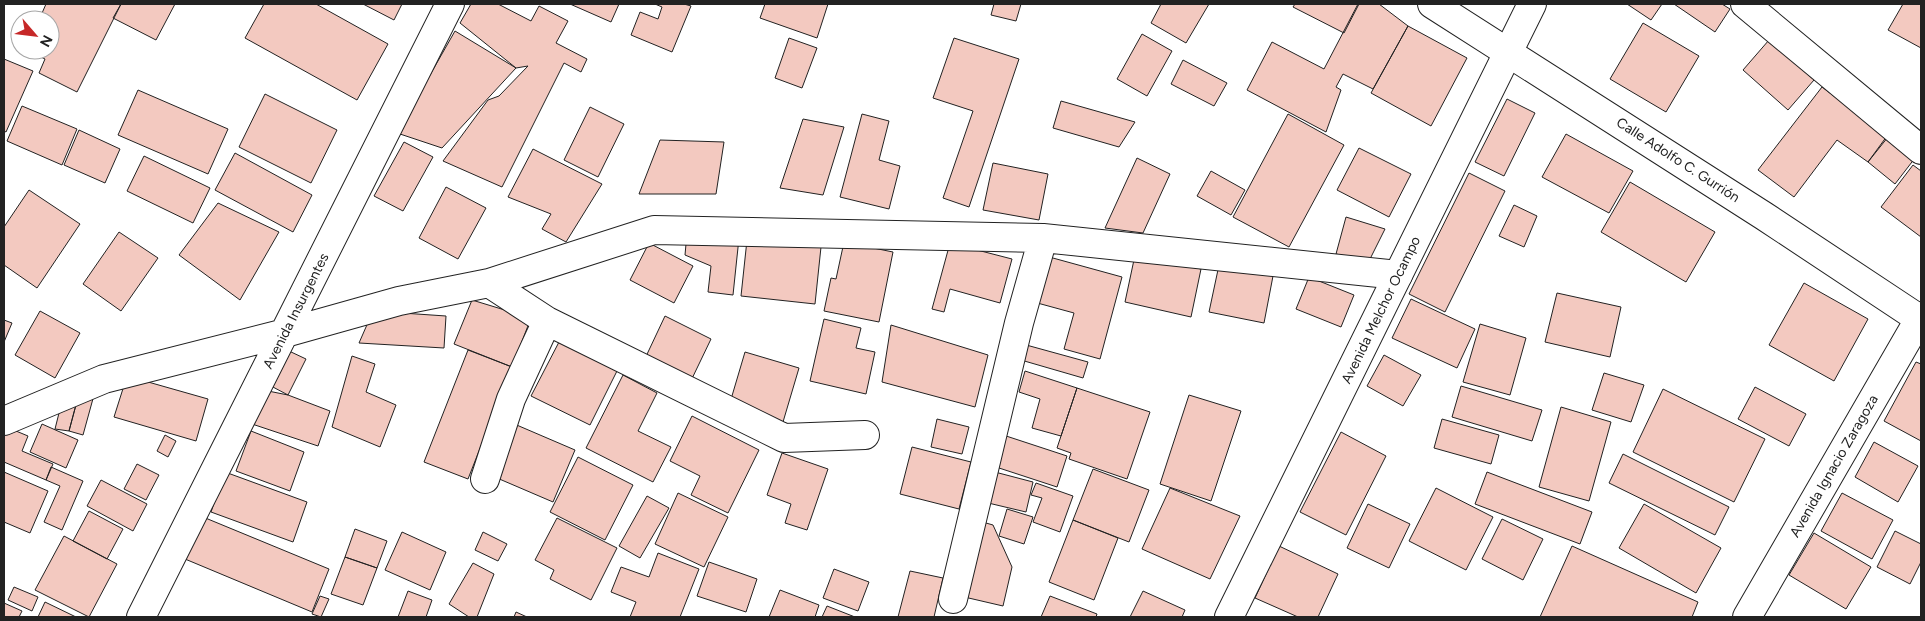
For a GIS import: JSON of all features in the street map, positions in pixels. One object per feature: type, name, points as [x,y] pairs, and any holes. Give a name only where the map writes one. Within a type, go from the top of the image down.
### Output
[{"type":"street","name":"Avenida Insurgentes","points":[[140,617],[450,4]]},
{"type":"street","name":"Calle Adolfo C. Gurrión","points":[[1432,4],[1510,52],[1921,318]]},
{"type":"street","name":"Avenida Melchor Ocampo","points":[[1229,617],[1510,52],[1532,4]]},
{"type":"street","points":[[1746,4],[1921,150]]},
{"type":"street","points":[[4,421],[104,379],[285,333],[399,301],[489,283],[654,230],[1043,238],[1398,275]]},
{"type":"street","points":[[953,599],[1019,323],[1043,238]]},
{"type":"street","points":[[489,283],[547,321],[784,438],[864,435]]},
{"type":"street","name":"Avenida Ignacio Zaragoza","points":[[1747,617],[1921,318]]},
{"type":"street","points":[[485,479],[511,399],[547,321]]},
{"type":"building","points":[[46,4],[121,4],[77,92],[39,73],[45,60],[60,60],[60,10],[43,10]]},
{"type":"building","points":[[121,4],[175,4],[156,40],[113,18]]},
{"type":"building","points":[[264,4],[316,4],[388,44],[357,100],[245,38]]},
{"type":"building","points":[[363,4],[402,4],[394,20]]},
{"type":"building","points":[[471,4],[498,4],[531,21],[539,6],[568,21],[556,43],[587,59],[581,72],[564,63],[502,187],[443,161],[488,100],[499,96],[528,66],[516,68],[460,23]]},
{"type":"building","points":[[570,4],[619,4],[611,22]]},
{"type":"building","points":[[655,4],[684,4],[691,6],[672,52],[631,35],[640,12],[658,19],[662,7]]},
{"type":"building","points":[[765,4],[828,4],[817,38],[760,18]]},
{"type":"building","points":[[994,4],[1021,4],[1016,21],[991,15]]},
{"type":"building","points":[[1161,4],[1209,4],[1186,43],[1151,23]]},
{"type":"building","points":[[1295,4],[1359,4],[1344,33],[1293,7]]},
{"type":"building","points":[[1358,4],[1379,4],[1408,26],[1373,89],[1343,74],[1336,87],[1341,90],[1326,132],[1247,90],[1272,42],[1324,69]]},
{"type":"building","points":[[1627,4],[1662,4],[1651,20]]},
{"type":"building","points":[[1674,4],[1722,4],[1730,9],[1715,32]]},
{"type":"building","points":[[1903,4],[1921,4],[1921,48],[1888,30]]},
{"type":"building","points":[[1643,23],[1699,56],[1666,112],[1610,79]]},
{"type":"building","points":[[1408,26],[1467,58],[1431,126],[1371,93]]},
{"type":"building","points":[[455,31],[516,68],[442,148],[397,133]]},
{"type":"building","points":[[1142,34],[1172,51],[1147,96],[1117,79]]},
{"type":"building","points":[[789,38],[817,48],[802,88],[775,78]]},
{"type":"building","points":[[954,38],[1019,59],[969,207],[943,198],[973,111],[933,98]]},
{"type":"building","points":[[1769,40],[1814,80],[1788,110],[1743,70]]},
{"type":"building","points":[[4,59],[33,71],[6,132],[4,131]]},
{"type":"building","points":[[1183,60],[1227,83],[1214,106],[1171,84]]},
{"type":"building","points":[[1822,87],[1888,137],[1868,162],[1837,140],[1794,197],[1758,170]]},
{"type":"building","points":[[138,90],[228,129],[208,174],[118,135]]},
{"type":"building","points":[[265,94],[337,130],[311,183],[239,147]]},
{"type":"building","points":[[1507,99],[1535,113],[1504,176],[1475,162]]},
{"type":"building","points":[[1061,101],[1135,122],[1119,147],[1053,128]]},
{"type":"building","points":[[22,106],[77,129],[62,165],[7,141]]},
{"type":"building","points":[[590,107],[624,124],[598,177],[564,160]]},
{"type":"building","points":[[862,114],[889,121],[879,160],[900,166],[889,209],[840,197]]},
{"type":"building","points":[[1288,114],[1344,145],[1289,247],[1233,217]]},
{"type":"building","points":[[803,119],[844,127],[823,195],[780,188]]},
{"type":"building","points":[[79,130],[120,149],[105,183],[64,165]]},
{"type":"building","points":[[1566,134],[1633,171],[1609,213],[1542,177]]},
{"type":"building","points":[[1887,136],[1915,158],[1895,184],[1868,162]]},
{"type":"building","points":[[660,140],[724,142],[716,194],[639,194]]},
{"type":"building","points":[[404,142],[433,157],[403,211],[374,196]]},
{"type":"building","points":[[1359,148],[1411,174],[1389,217],[1337,190]]},
{"type":"building","points":[[533,149],[602,184],[566,242],[542,229],[551,214],[508,197]]},
{"type":"building","points":[[235,153],[312,195],[293,232],[215,190]]},
{"type":"building","points":[[144,156],[210,188],[193,223],[127,191]]},
{"type":"building","points":[[1137,158],[1170,174],[1143,233],[1105,228]]},
{"type":"building","points":[[993,163],[1048,174],[1039,220],[983,210]]},
{"type":"building","points":[[1913,165],[1921,171],[1921,237],[1881,207]]},
{"type":"building","points":[[1211,171],[1245,190],[1231,215],[1197,196]]},
{"type":"building","points":[[1469,173],[1505,191],[1445,312],[1409,294]]},
{"type":"building","points":[[1630,182],[1715,232],[1686,282],[1601,232]]},
{"type":"building","points":[[446,187],[486,208],[458,259],[419,238]]},
{"type":"building","points":[[29,190],[80,224],[37,288],[4,265],[4,227]]},
{"type":"building","points":[[218,203],[279,232],[240,300],[179,255]]},
{"type":"building","points":[[1514,205],[1537,216],[1524,247],[1499,236]]},
{"type":"building","points":[[1346,217],[1385,229],[1369,261],[1336,254]]},
{"type":"building","points":[[119,232],[158,258],[121,311],[83,284]]},
{"type":"building","points":[[687,233],[739,238],[733,295],[708,292],[711,266],[685,255]]},
{"type":"building","points":[[747,240],[821,247],[815,304],[741,296]]},
{"type":"building","points":[[844,242],[893,252],[879,322],[824,311],[831,278],[836,279]]},
{"type":"building","points":[[649,243],[693,266],[674,303],[630,280]]},
{"type":"building","points":[[950,243],[1012,259],[1000,303],[950,289],[944,312],[932,309]]},
{"type":"building","points":[[1042,255],[1122,277],[1100,359],[1064,349],[1074,313],[1030,301]]},
{"type":"building","points":[[1135,255],[1201,269],[1191,317],[1125,302]]},
{"type":"building","points":[[1219,265],[1273,276],[1264,323],[1209,312]]},
{"type":"building","points":[[1309,277],[1354,295],[1341,327],[1296,309]]},
{"type":"building","points":[[1804,283],[1868,319],[1834,381],[1769,345]]},
{"type":"building","points":[[1557,293],[1621,307],[1610,357],[1545,342]]},
{"type":"building","points":[[1411,299],[1475,329],[1457,368],[1392,338]]},
{"type":"building","points":[[472,300],[531,318],[512,367],[454,344]]},
{"type":"building","points":[[40,311],[80,333],[55,378],[15,355]]},
{"type":"building","points":[[373,311],[446,316],[444,348],[359,343]]},
{"type":"building","points":[[665,316],[711,339],[687,389],[641,367]]},
{"type":"building","points":[[824,319],[861,328],[856,348],[875,352],[866,394],[810,381]]},
{"type":"building","points":[[4,320],[12,323],[4,342]]},
{"type":"building","points":[[1480,324],[1526,338],[1510,395],[1463,382]]},
{"type":"building","points":[[891,325],[988,355],[975,407],[882,382]]},
{"type":"building","points":[[559,342],[617,371],[590,425],[531,396]]},
{"type":"building","points":[[1019,343],[1088,362],[1083,378],[1014,358]]},
{"type":"building","points":[[468,350],[512,367],[468,479],[424,462]]},
{"type":"building","points":[[289,351],[306,359],[288,395],[271,386]]},
{"type":"building","points":[[745,352],[799,368],[783,422],[729,406]]},
{"type":"building","points":[[1384,355],[1421,375],[1403,406],[1367,386]]},
{"type":"building","points":[[352,356],[375,364],[366,392],[396,405],[380,447],[332,427]]},
{"type":"building","points":[[1916,362],[1921,364],[1921,441],[1884,421]]},
{"type":"building","points":[[1025,371],[1077,388],[1061,436],[1032,428],[1040,399],[1019,392]]},
{"type":"building","points":[[1604,373],[1644,385],[1631,422],[1592,410]]},
{"type":"building","points":[[623,375],[657,393],[638,431],[671,447],[653,482],[586,448]]},
{"type":"building","points":[[127,376],[208,399],[196,441],[114,417]]},
{"type":"building","points":[[1461,386],[1542,410],[1532,441],[1452,417]]},
{"type":"building","points":[[1755,387],[1806,414],[1789,446],[1738,419]]},
{"type":"building","points":[[1077,388],[1150,412],[1127,479],[1069,459],[1071,453],[1057,448]]},
{"type":"building","points":[[1663,389],[1765,439],[1734,502],[1633,452]]},
{"type":"building","points":[[263,390],[288,395],[330,411],[318,446],[252,424]]},
{"type":"building","points":[[94,395],[83,435],[69,431],[77,401]]},
{"type":"building","points":[[1189,395],[1241,411],[1211,501],[1160,484]]},
{"type":"building","points":[[63,397],[77,401],[69,431],[55,429]]},
{"type":"building","points":[[1561,407],[1611,422],[1589,501],[1539,487]]},
{"type":"building","points":[[692,416],[759,450],[728,513],[691,495],[700,476],[670,461]]},
{"type":"building","points":[[937,419],[969,427],[962,454],[931,447]]},
{"type":"building","points":[[1442,419],[1499,435],[1491,464],[1434,448]]},
{"type":"building","points":[[512,423],[575,450],[553,502],[490,475]]},
{"type":"building","points":[[42,424],[78,440],[66,468],[30,452]]},
{"type":"building","points":[[4,426],[28,436],[22,451],[53,464],[46,480],[4,462]]},
{"type":"building","points":[[251,431],[304,452],[290,491],[236,471]]},
{"type":"building","points":[[1341,432],[1386,456],[1346,535],[1300,512]]},
{"type":"building","points":[[997,433],[1067,456],[1057,487],[996,467]]},
{"type":"building","points":[[165,435],[176,441],[168,457],[157,451]]},
{"type":"building","points":[[1874,442],[1918,466],[1898,502],[1855,477]]},
{"type":"building","points":[[912,447],[971,462],[959,509],[900,494]]},
{"type":"building","points":[[782,453],[828,469],[807,530],[785,523],[791,504],[767,495]]},
{"type":"building","points":[[1623,454],[1729,507],[1715,535],[1609,483]]},
{"type":"building","points":[[578,457],[633,485],[605,540],[550,512]]},
{"type":"building","points":[[137,464],[159,475],[146,500],[124,489]]},
{"type":"building","points":[[51,467],[83,481],[62,530],[44,522],[60,486],[46,480]]},
{"type":"building","points":[[1093,469],[1149,490],[1129,542],[1073,520]]},
{"type":"building","points":[[991,471],[1033,482],[1026,512],[984,502]]},
{"type":"building","points":[[4,472],[48,491],[30,533],[4,522]]},
{"type":"building","points":[[225,472],[307,502],[293,542],[211,512]]},
{"type":"building","points":[[1487,472],[1592,512],[1580,544],[1475,504]]},
{"type":"building","points":[[101,480],[147,504],[133,531],[87,506]]},
{"type":"building","points":[[1036,483],[1073,496],[1060,532],[1033,522],[1042,498],[1031,495]]},
{"type":"building","points":[[1170,488],[1240,516],[1210,579],[1142,549]]},
{"type":"building","points":[[1436,488],[1493,517],[1466,570],[1409,541]]},
{"type":"building","points":[[678,493],[728,517],[704,567],[655,544]]},
{"type":"building","points":[[1842,493],[1893,520],[1872,559],[1821,531]]},
{"type":"building","points":[[647,496],[669,508],[640,558],[619,546]]},
{"type":"building","points":[[1368,504],[1410,524],[1389,568],[1347,548]]},
{"type":"building","points":[[1644,504],[1721,548],[1696,593],[1619,548]]},
{"type":"building","points":[[1007,509],[1033,517],[1024,544],[999,536]]},
{"type":"building","points":[[89,511],[123,529],[107,559],[73,541]]},
{"type":"building","points":[[203,517],[329,569],[312,612],[185,559]]},
{"type":"building","points":[[557,518],[617,548],[591,600],[550,579],[554,570],[535,560]]},
{"type":"building","points":[[1502,519],[1543,539],[1523,580],[1482,559]]},
{"type":"building","points":[[1073,520],[1118,538],[1094,600],[1049,582]]},
{"type":"building","points":[[979,521],[993,525],[1012,567],[1003,606],[960,596]]},
{"type":"building","points":[[355,529],[387,541],[377,568],[345,557]]},
{"type":"building","points":[[1895,531],[1921,544],[1921,562],[1910,584],[1877,567]]},
{"type":"building","points":[[402,532],[446,552],[430,590],[385,570]]},
{"type":"building","points":[[483,532],[507,544],[498,561],[475,550]]},
{"type":"building","points":[[1814,533],[1871,567],[1846,609],[1789,575]]},
{"type":"building","points":[[64,536],[117,564],[89,617],[35,590]]},
{"type":"building","points":[[1279,546],[1338,574],[1318,617],[1298,617],[1255,598]]},
{"type":"building","points":[[1572,546],[1698,602],[1692,617],[1540,617]]},
{"type":"building","points":[[658,553],[699,569],[680,617],[630,617],[636,602],[611,592],[621,567],[649,577]]},
{"type":"building","points":[[345,557],[377,568],[363,605],[331,594]]},
{"type":"building","points":[[709,562],[757,579],[746,612],[697,596]]},
{"type":"building","points":[[473,563],[494,574],[477,617],[469,617],[449,604]]},
{"type":"building","points":[[834,569],[869,582],[858,611],[823,598]]},
{"type":"building","points":[[910,571],[943,578],[934,617],[898,617]]},
{"type":"building","points":[[14,587],[38,597],[32,611],[8,600]]},
{"type":"building","points":[[780,590],[819,605],[815,617],[769,617]]},
{"type":"building","points":[[408,591],[432,600],[426,617],[398,617]]},
{"type":"building","points":[[1143,591],[1185,610],[1182,617],[1130,617]]},
{"type":"building","points":[[320,596],[329,599],[321,617],[312,614]]},
{"type":"building","points":[[1050,596],[1097,614],[1096,617],[1041,617]]},
{"type":"building","points":[[45,602],[76,617],[38,617]]},
{"type":"building","points":[[4,603],[22,611],[19,617],[4,617]]},
{"type":"building","points":[[827,606],[855,617],[822,617]]},
{"type":"building","points":[[516,612],[527,617],[514,617]]}]
